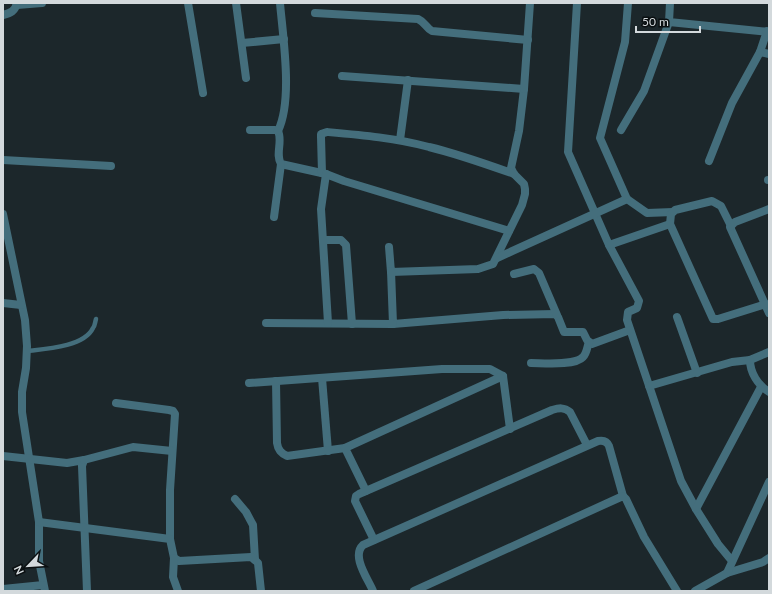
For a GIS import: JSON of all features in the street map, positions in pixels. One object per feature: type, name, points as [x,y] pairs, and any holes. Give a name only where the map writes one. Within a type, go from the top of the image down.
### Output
[{"type":"street","points":[[3,15],[11,13],[17,4],[42,3]]},
{"type":"street","points":[[188,3],[203,93]]},
{"type":"street","points":[[236,3],[246,78]]},
{"type":"street","points":[[274,217],[281,164],[279,155],[280,136],[278,131],[283,121],[285,109],[286,67],[280,3]]},
{"type":"street","points":[[514,174],[512,162],[519,131],[524,89],[530,3]]},
{"type":"street","points":[[577,3],[568,152],[609,245],[638,302],[637,308],[628,312],[627,315],[630,330],[681,481],[696,509],[718,544],[732,561]]},
{"type":"street","points":[[628,3],[625,42],[600,138],[627,199],[647,213],[672,212],[712,200],[721,206],[731,226],[730,230],[769,313]]},
{"type":"street","points":[[621,130],[644,91],[669,22],[670,3]]},
{"type":"street","points":[[315,13],[418,18],[423,21],[429,30],[432,31],[528,40]]},
{"type":"street","points":[[669,22],[768,32],[760,52],[732,103],[709,161]]},
{"type":"street","points":[[242,43],[284,39]]},
{"type":"street","points":[[760,52],[769,54]]},
{"type":"street","points":[[342,76],[524,89]]},
{"type":"street","points":[[400,140],[408,80]]},
{"type":"street","points":[[250,130],[278,131]]},
{"type":"street","points":[[328,323],[321,202],[324,174],[321,138],[324,132],[366,135],[400,140],[464,156],[514,174],[524,184],[525,189],[522,205],[493,264],[478,269],[391,270]]},
{"type":"street","points":[[3,160],[111,166]]},
{"type":"street","points":[[281,164],[324,174],[509,231]]},
{"type":"street","points":[[497,258],[627,199]]},
{"type":"street","points":[[731,226],[735,222],[769,209]]},
{"type":"street","points":[[672,212],[670,224],[713,318],[718,319],[766,304]]},
{"type":"street","points":[[3,214],[24,320],[27,350],[22,412],[39,522],[39,561],[44,588],[3,589]]},
{"type":"street","points":[[609,245],[670,224]]},
{"type":"street","points":[[324,240],[341,240],[346,245],[352,324]]},
{"type":"street","points":[[389,247],[393,324]]},
{"type":"street","points":[[514,274],[534,269],[537,270],[564,332],[583,332],[592,344],[630,330]]},
{"type":"street","points":[[3,303],[21,305]]},
{"type":"street","points":[[266,323],[393,324],[503,315],[557,315]]},
{"type":"street","points":[[677,317],[696,373]]},
{"type":"street","points":[[531,363],[578,361],[585,355],[589,342]]},
{"type":"street","points":[[649,386],[732,362],[750,360],[769,352]]},
{"type":"street","points":[[750,360],[754,377],[761,387],[769,392]]},
{"type":"street","points":[[249,383],[442,369],[490,369],[503,376]]},
{"type":"street","points":[[503,376],[510,429]]},
{"type":"street","points":[[276,381],[277,443],[278,449],[282,454],[287,456],[345,448],[503,376]]},
{"type":"street","points":[[322,378],[328,451]]},
{"type":"street","points":[[696,509],[761,387]]},
{"type":"street","points":[[116,403],[173,411],[175,417],[172,451],[170,539],[174,558],[173,577],[178,591]]},
{"type":"street","points":[[374,540],[355,501],[356,496],[366,491],[552,410],[560,408],[566,409],[570,412],[587,445]]},
{"type":"street","points":[[373,591],[358,559],[359,548],[363,545],[587,445],[598,441],[605,441],[607,442],[623,496],[626,499],[644,537],[677,591]]},
{"type":"street","points":[[3,456],[67,463],[133,447],[172,451]]},
{"type":"street","points":[[345,448],[366,491]]},
{"type":"street","points":[[84,460],[82,466],[87,591]]},
{"type":"street","points":[[727,573],[769,482]]},
{"type":"street","points":[[414,591],[623,496]]},
{"type":"street","points":[[235,499],[246,512],[253,525],[255,560]]},
{"type":"street","points":[[39,522],[170,539]]},
{"type":"street","points":[[174,558],[179,561],[247,556],[258,563],[261,591]]},
{"type":"street","points":[[695,591],[727,573],[763,562],[769,558]]},
{"type":"lane","points":[[27,350],[48,349],[83,339],[93,328],[96,319]]}]
